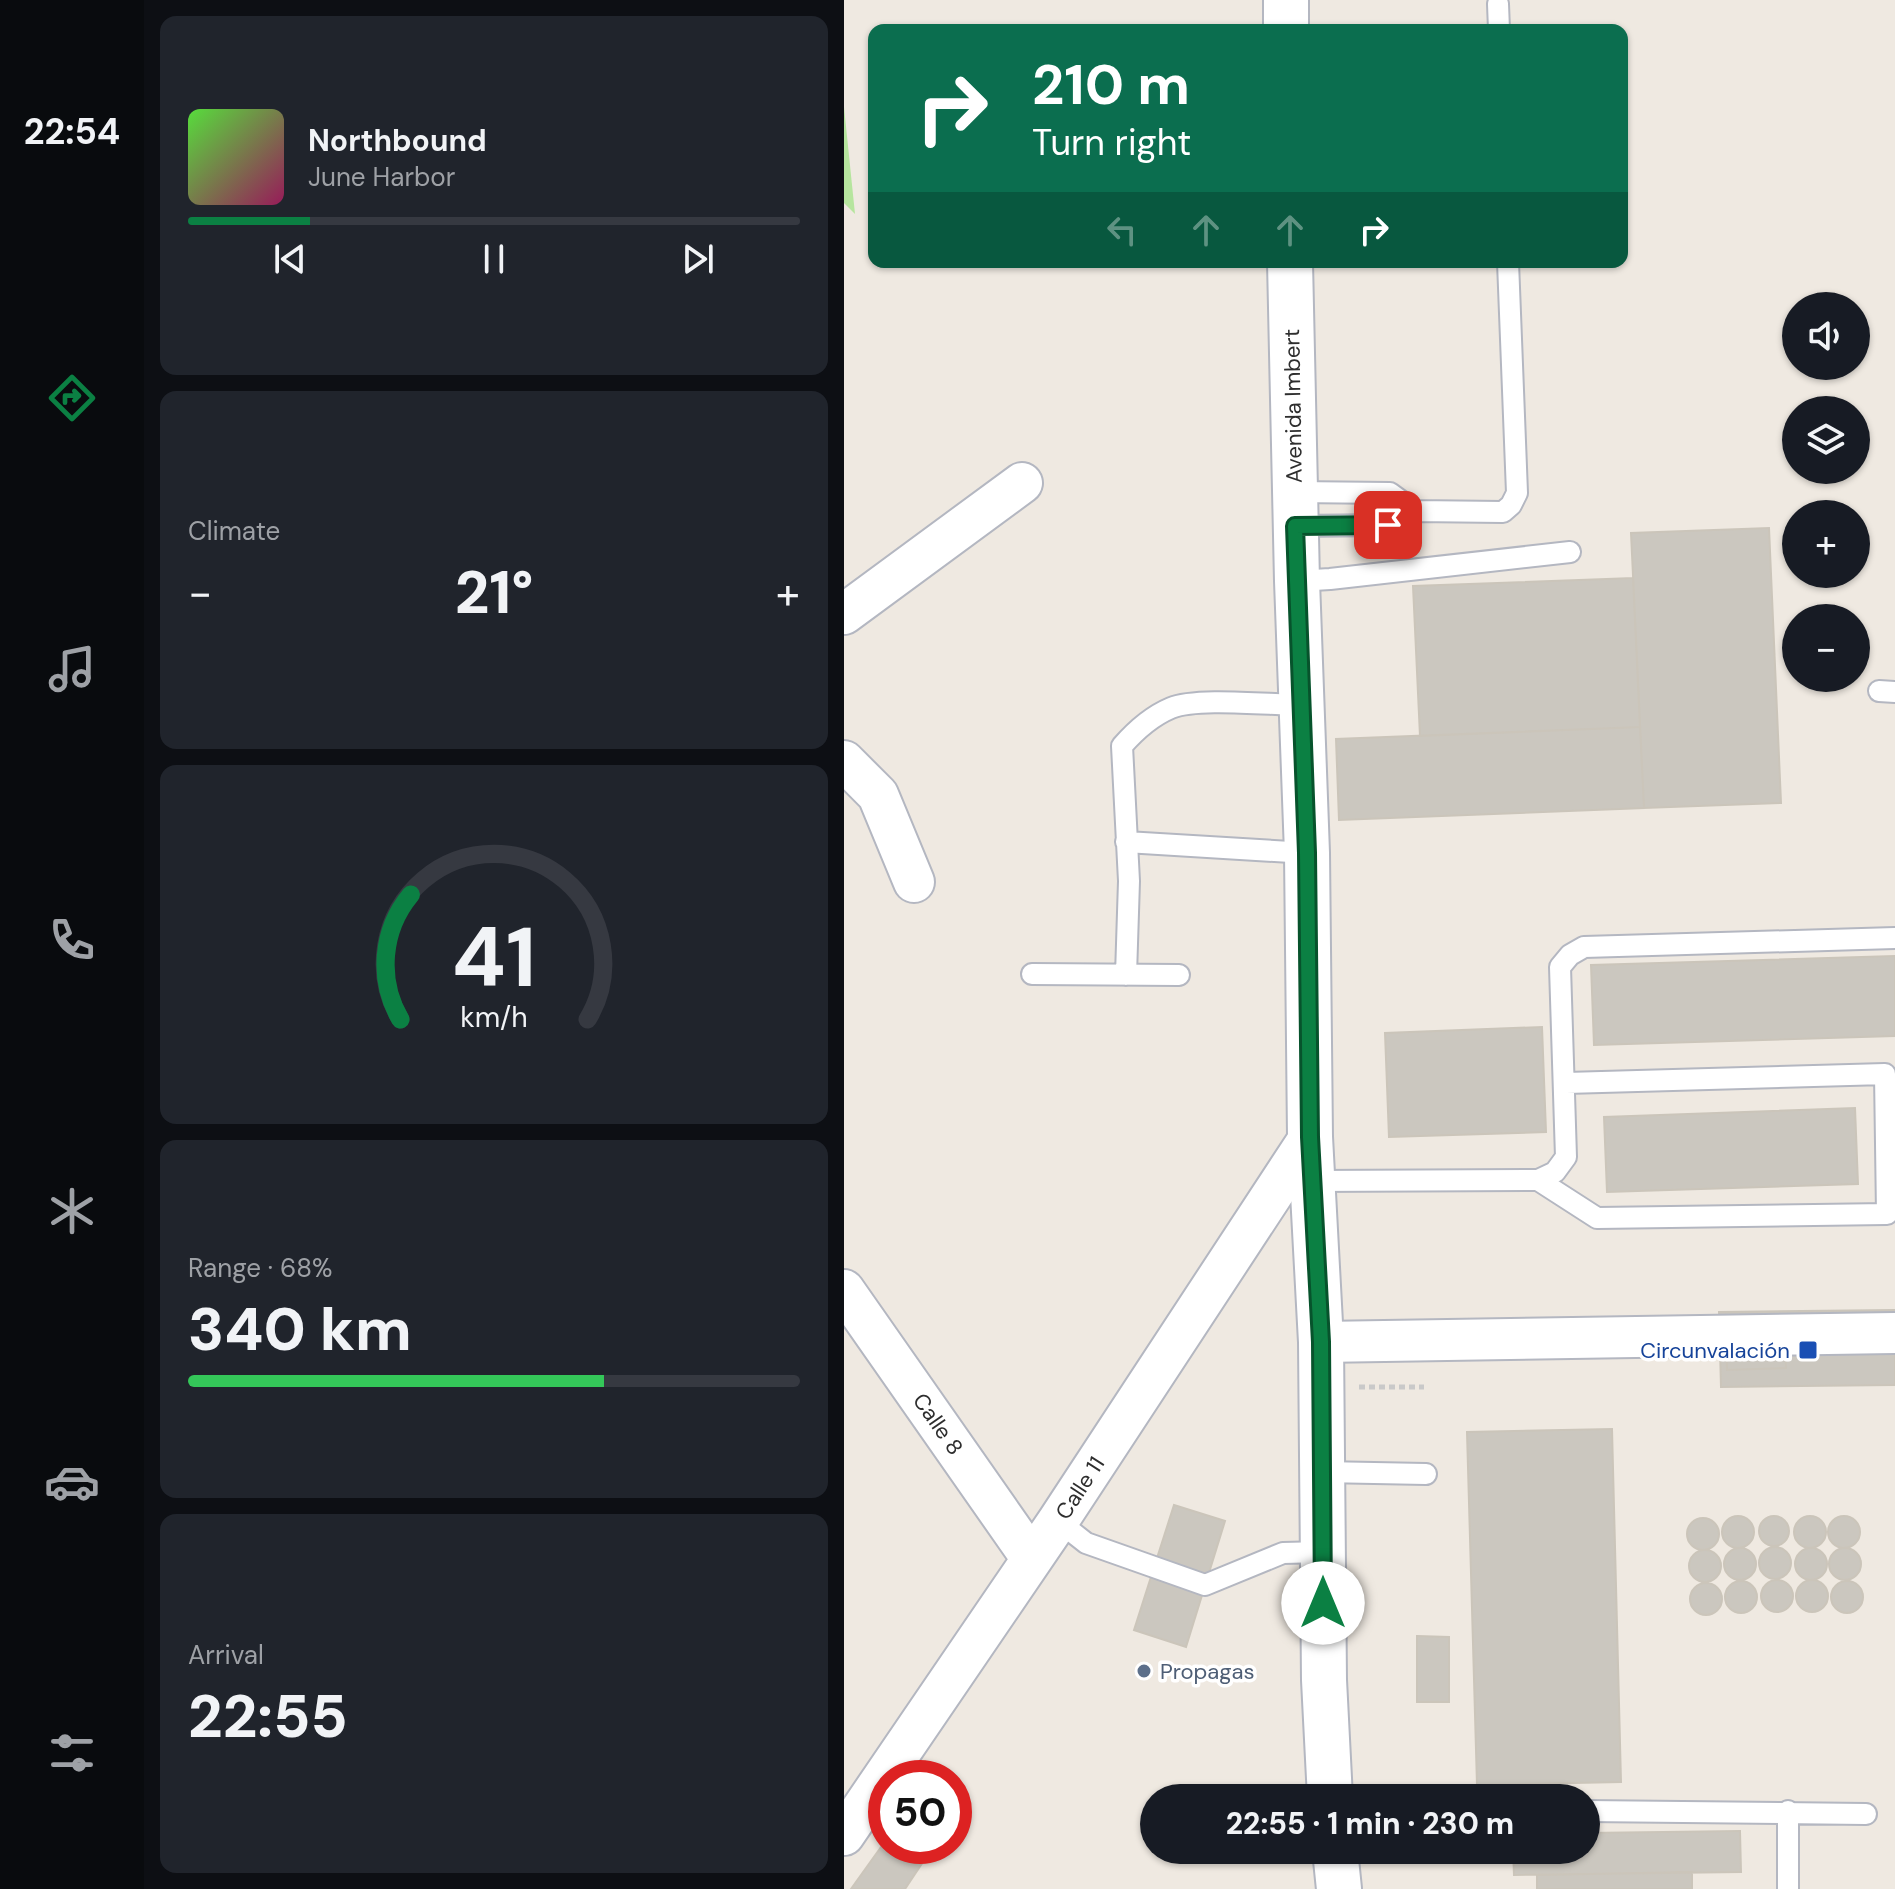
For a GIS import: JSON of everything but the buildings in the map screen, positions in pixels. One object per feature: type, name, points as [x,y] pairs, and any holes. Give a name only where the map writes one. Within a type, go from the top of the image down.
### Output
[{"type":"main road","points":[[1286,0],[1286,24]]},
{"type":"main road","name":"Avenida Imbert","points":[[1290,268],[1307,853],[1310,1137],[1321,1342],[1324,1680],[1329,1784]]},
{"type":"main road","points":[[1336,1864],[1339,1889]]},
{"type":"street","points":[[844,614],[1022,483]]},
{"type":"street","points":[[844,761],[878,795],[914,882]]},
{"type":"street","name":"Calle 11","points":[[844,1835],[1058,1521],[1310,1137]]},
{"type":"street","name":"Calle 8","points":[[844,1290],[1032,1559]]},
{"type":"street","points":[[1321,1342],[1895,1333]]},
{"type":"lane","points":[[1498,4],[1499,24]]},
{"type":"lane","points":[[1295,509],[1388,525],[1415,511],[1503,512],[1511,505],[1517,493],[1508,268]]},
{"type":"lane","points":[[1295,509],[1390,493],[1415,511]]},
{"type":"lane","points":[[1297,581],[1570,552]]},
{"type":"lane","points":[[1126,975],[1129,881],[1122,746],[1142,725],[1173,707],[1210,702],[1301,705]]},
{"type":"lane","points":[[1126,842],[1307,853]]},
{"type":"lane","points":[[1312,1181],[1538,1180],[1555,1172],[1566,1157],[1560,967],[1570,955],[1584,947],[1895,938]]},
{"type":"lane","points":[[1032,974],[1179,975]]},
{"type":"lane","points":[[1538,1180],[1597,1218],[1887,1214],[1890,1070],[1566,1083]]},
{"type":"lane","points":[[1322,1472],[1426,1474]]},
{"type":"lane","points":[[1058,1521],[1086,1543],[1205,1585],[1283,1553],[1323,1552]]},
{"type":"lane","points":[[1600,1811],[1866,1814]]},
{"type":"lane","points":[[1788,1811],[1788,1889]]},
{"type":"path","points":[[1322,1387],[1424,1387]]},
{"type":"green space","points":[[844,107],[855,214],[844,203]]},
{"type":"place","name":"Circunvalación","points":[[1808,1350]]},
{"type":"place","name":"Propagas","points":[[1144,1671]]},
{"type":"route","points":[[1323,1603],[1321,1342],[1310,1137],[1307,853],[1295,526],[1388,525]]}]
